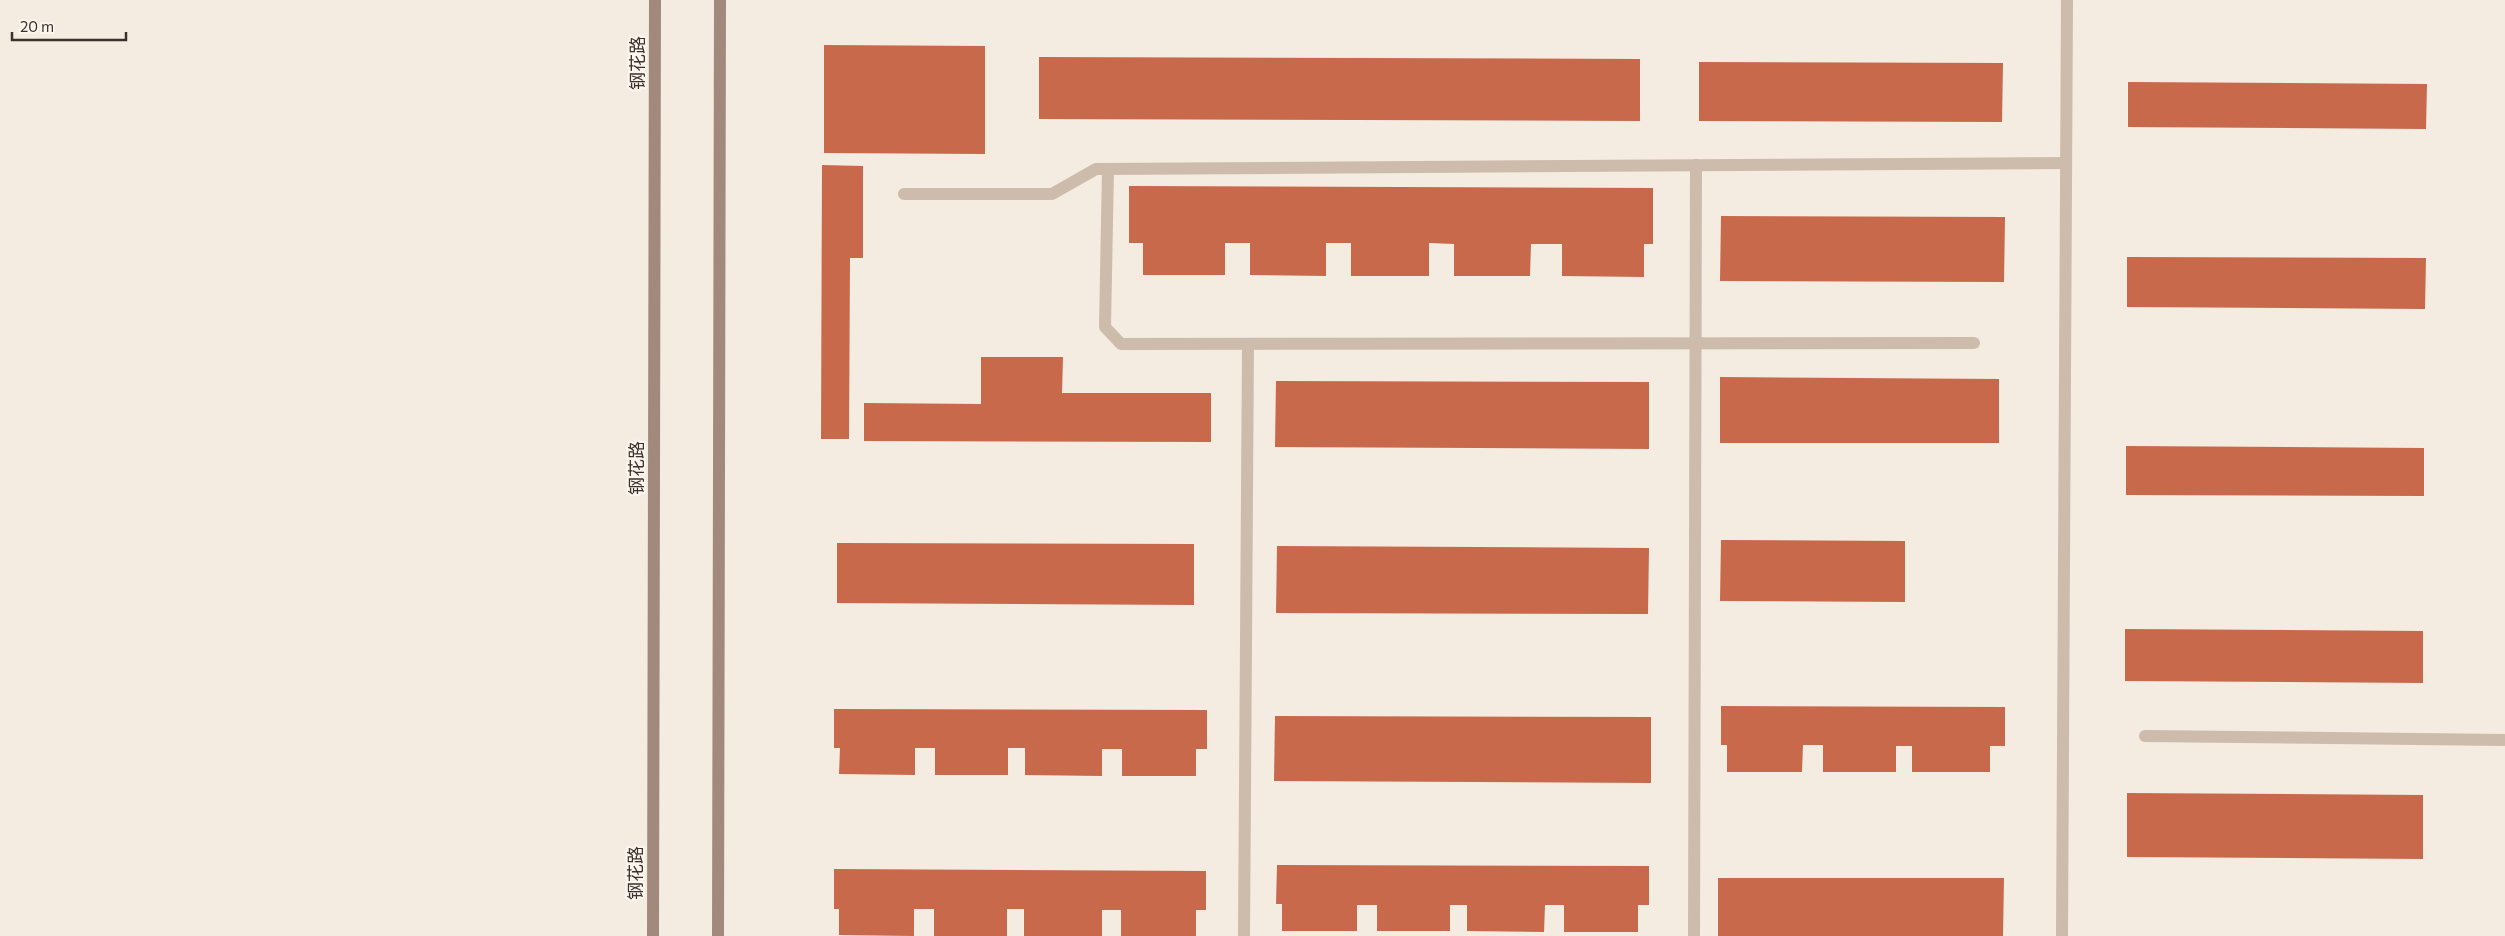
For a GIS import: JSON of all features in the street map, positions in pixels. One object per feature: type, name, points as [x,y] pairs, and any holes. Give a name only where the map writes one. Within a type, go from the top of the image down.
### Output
[{"type":"main road","name":"钢花路","points":[[653,936],[655,0]]},
{"type":"main road","points":[[718,936],[720,0]]},
{"type":"street","points":[[2062,936],[2067,0]]},
{"type":"street","points":[[904,194],[1052,194],[1096,168],[2066,164]]},
{"type":"street","points":[[1694,936],[1696,165]]},
{"type":"street","points":[[1108,168],[1105,327],[1121,344],[1974,343]]},
{"type":"street","points":[[1244,936],[1248,344]]},
{"type":"street","points":[[2145,736],[2505,740]]},
{"type":"building","points":[[824,45],[985,46],[985,154],[824,153]]},
{"type":"building","points":[[1039,57],[1640,59],[1640,121],[1039,119]]},
{"type":"building","points":[[1699,62],[2003,63],[2002,122],[1699,121]]},
{"type":"building","points":[[2128,82],[2427,84],[2426,129],[2128,127]]},
{"type":"building","points":[[822,165],[863,166],[863,258],[850,258],[849,439],[821,439]]},
{"type":"building","points":[[1129,186],[1653,188],[1653,244],[1644,244],[1644,277],[1562,276],[1562,244],[1531,244],[1530,276],[1454,276],[1454,244],[1429,243],[1429,276],[1351,276],[1351,243],[1326,243],[1326,276],[1250,275],[1250,243],[1225,243],[1225,275],[1143,275],[1143,243],[1129,243]]},
{"type":"building","points":[[1721,216],[2005,217],[2004,282],[1720,281]]},
{"type":"building","points":[[2127,257],[2426,258],[2425,309],[2127,307]]},
{"type":"building","points":[[981,357],[1063,357],[1062,393],[1211,393],[1211,442],[864,441],[864,403],[981,404]]},
{"type":"building","points":[[1720,377],[1999,379],[1999,443],[1720,443]]},
{"type":"building","points":[[1276,381],[1649,382],[1649,449],[1275,447]]},
{"type":"building","points":[[2126,446],[2424,448],[2424,496],[2126,495]]},
{"type":"building","points":[[1721,540],[1905,541],[1905,602],[1720,601]]},
{"type":"building","points":[[837,543],[1194,544],[1194,605],[837,603]]},
{"type":"building","points":[[1277,546],[1649,548],[1648,614],[1276,613]]},
{"type":"building","points":[[2125,629],[2423,631],[2423,683],[2125,681]]},
{"type":"building","points":[[1721,706],[2005,707],[2005,746],[1990,746],[1990,772],[1912,772],[1912,746],[1896,746],[1896,772],[1823,772],[1823,745],[1803,745],[1802,772],[1727,772],[1727,745],[1721,745]]},
{"type":"building","points":[[834,709],[1207,710],[1207,749],[1196,749],[1196,776],[1122,776],[1122,749],[1102,749],[1102,776],[1025,775],[1025,748],[1008,748],[1008,775],[935,775],[935,748],[915,748],[915,775],[839,774],[840,748],[834,748]]},
{"type":"building","points":[[1275,716],[1651,717],[1651,783],[1274,781]]},
{"type":"building","points":[[2127,793],[2423,795],[2423,859],[2127,857]]},
{"type":"building","points":[[1277,865],[1649,866],[1649,905],[1638,905],[1638,932],[1564,932],[1564,905],[1545,905],[1544,932],[1467,931],[1467,905],[1450,905],[1450,931],[1377,931],[1377,905],[1357,905],[1357,931],[1282,931],[1282,904],[1276,904]]},
{"type":"building","points":[[834,869],[1206,871],[1206,910],[1196,910],[1196,936],[1121,936],[1121,910],[1102,910],[1102,936],[1024,936],[1024,909],[1007,909],[1007,936],[934,936],[934,909],[914,909],[914,936],[839,935],[839,909],[834,909]]},
{"type":"building","points":[[1718,878],[2004,878],[2003,936],[1718,936]]}]
